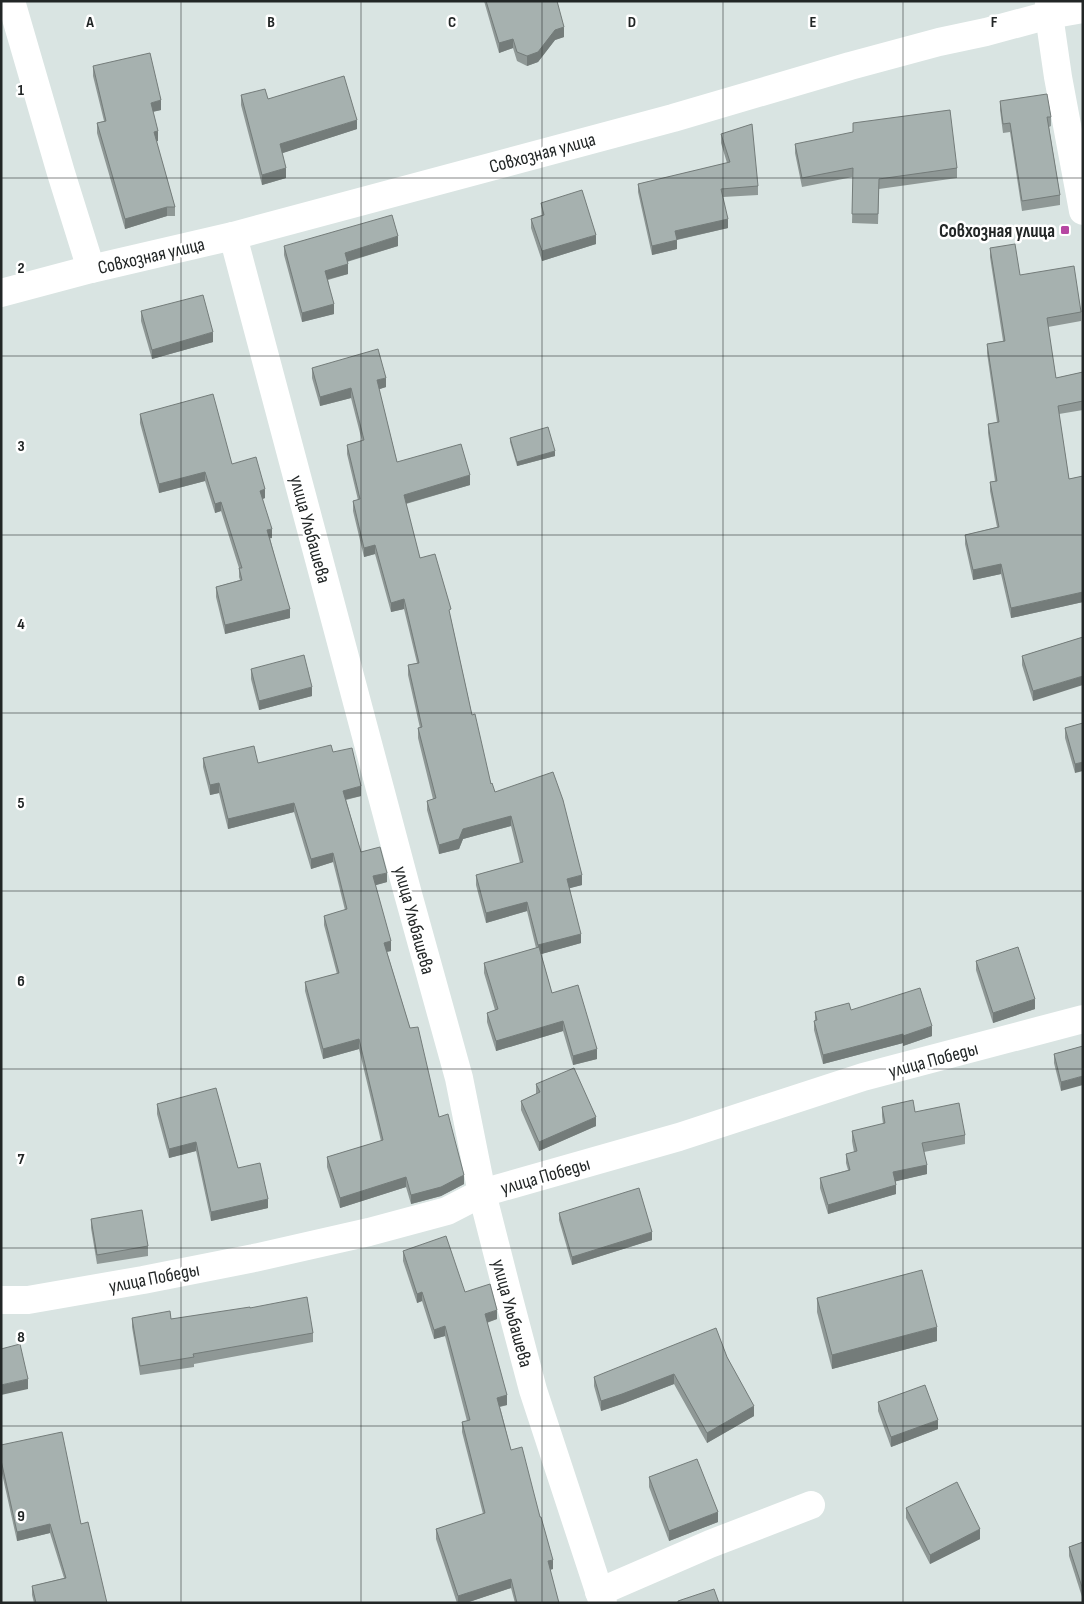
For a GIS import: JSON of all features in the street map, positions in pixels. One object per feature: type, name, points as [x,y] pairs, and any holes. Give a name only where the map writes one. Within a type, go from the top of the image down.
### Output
[{"type":"street","points":[[11,1],[91,269]]},
{"type":"street","points":[[1049,8],[1058,77],[1083,211]]},
{"type":"street","name":"Совхозная улица","points":[[1,293],[91,269],[233,236],[673,118],[930,44],[986,32],[1049,8],[1083,9]]},
{"type":"street","name":"улица Ульбашева","points":[[233,236],[408,894],[459,1078],[482,1193],[533,1390],[601,1597]]},
{"type":"street","name":"улица Победы","points":[[1,1300],[28,1300],[134,1282],[273,1254],[369,1232],[447,1211],[482,1193],[679,1137],[863,1077],[1083,1019]]},
{"type":"street","points":[[601,1597],[710,1544],[811,1505]]},
{"type":"building","points":[[486,1],[557,1],[564,27],[555,30],[538,52],[527,56],[517,52],[513,39],[499,43]]},
{"type":"building","points":[[150,53],[161,100],[151,103],[158,131],[154,132],[175,207],[167,207],[125,219],[97,123],[106,121],[93,66]]},
{"type":"building","points":[[344,76],[357,120],[280,144],[286,168],[262,175],[241,95],[265,89],[268,99]]},
{"type":"building","points":[[1047,94],[1051,117],[1047,117],[1060,195],[1022,201],[1010,123],[1003,124],[1000,101]]},
{"type":"building","points":[[950,110],[957,168],[879,179],[878,214],[852,214],[853,168],[802,178],[795,144],[853,132],[853,123]]},
{"type":"building","points":[[752,124],[758,186],[721,189],[728,219],[675,231],[677,240],[652,246],[638,184],[730,162],[721,134]]},
{"type":"building","points":[[582,190],[596,235],[542,251],[531,219],[544,215],[541,203]]},
{"type":"building","points":[[392,215],[398,236],[345,253],[348,264],[325,271],[334,304],[302,313],[284,246]]},
{"type":"building","points":[[1015,244],[1020,275],[1074,266],[1081,312],[1047,318],[1056,378],[1083,372],[1083,401],[1058,406],[1069,479],[1083,476],[1083,592],[1011,608],[1001,564],[973,570],[965,535],[999,527],[990,482],[997,481],[988,424],[999,422],[987,344],[1005,341],[990,248]]},
{"type":"building","points":[[203,295],[213,332],[152,350],[141,311]]},
{"type":"building","points":[[378,349],[386,378],[377,380],[397,462],[461,444],[470,475],[404,495],[420,558],[435,554],[451,609],[449,610],[472,715],[475,714],[491,784],[495,792],[553,772],[563,800],[582,875],[567,879],[581,934],[538,945],[527,902],[486,913],[476,875],[523,862],[511,816],[463,829],[459,839],[439,845],[427,801],[436,798],[418,728],[422,727],[408,665],[419,663],[404,599],[391,603],[375,545],[364,548],[353,501],[360,499],[347,445],[364,440],[351,388],[320,397],[312,368]]},
{"type":"building","points":[[213,394],[232,464],[256,457],[265,489],[260,491],[272,529],[267,530],[290,609],[225,625],[216,587],[242,580],[239,568],[242,568],[221,502],[215,504],[205,472],[159,484],[140,414]]},
{"type":"building","points":[[548,427],[555,451],[517,462],[510,438]]},
{"type":"building","points":[[1083,637],[1083,676],[1033,691],[1022,656]]},
{"type":"building","points":[[304,655],[312,687],[259,701],[251,669]]},
{"type":"building","points":[[1083,723],[1083,762],[1075,764],[1065,728]]},
{"type":"building","points":[[331,745],[333,752],[352,748],[361,786],[343,791],[361,852],[380,847],[387,873],[373,876],[391,941],[384,943],[410,1028],[418,1027],[439,1117],[448,1114],[464,1175],[441,1187],[411,1195],[406,1177],[340,1198],[327,1157],[383,1140],[359,1039],[323,1049],[305,982],[339,973],[324,916],[347,909],[333,853],[311,859],[294,803],[228,819],[219,783],[210,785],[203,758],[254,746],[258,763]]},
{"type":"building","points":[[539,947],[552,993],[578,985],[597,1049],[573,1056],[563,1021],[496,1041],[487,1013],[498,1009],[484,963]]},
{"type":"building","points":[[1018,947],[1035,999],[993,1013],[976,961]]},
{"type":"building","points":[[920,988],[932,1026],[903,1036],[903,1034],[823,1055],[814,1021],[817,1020],[815,1012],[849,1003],[851,1010]]},
{"type":"building","points":[[1083,1046],[1083,1076],[1061,1082],[1054,1054]]},
{"type":"building","points":[[574,1068],[596,1117],[539,1142],[521,1101],[540,1092],[536,1084]]},
{"type":"building","points":[[216,1088],[238,1168],[260,1163],[268,1199],[211,1212],[196,1142],[169,1149],[157,1104]]},
{"type":"building","points":[[913,1100],[915,1112],[959,1103],[965,1135],[922,1143],[927,1165],[893,1172],[896,1185],[828,1205],[820,1178],[850,1170],[846,1154],[857,1151],[852,1131],[885,1123],[882,1107]]},
{"type":"building","points":[[639,1188],[652,1232],[572,1257],[559,1213]]},
{"type":"building","points":[[142,1210],[148,1246],[97,1255],[91,1219]]},
{"type":"building","points":[[446,1236],[465,1292],[490,1284],[497,1310],[485,1314],[507,1395],[497,1398],[511,1450],[522,1447],[553,1560],[548,1561],[559,1603],[517,1603],[511,1579],[458,1596],[436,1529],[485,1513],[462,1422],[470,1420],[445,1326],[434,1330],[422,1292],[417,1294],[403,1251]]},
{"type":"building","points":[[922,1270],[937,1327],[832,1355],[817,1298]]},
{"type":"building","points":[[307,1297],[313,1333],[193,1354],[194,1357],[140,1366],[132,1318],[170,1311],[171,1319],[250,1308]]},
{"type":"building","points":[[716,1328],[727,1357],[754,1406],[707,1433],[674,1374],[601,1401],[594,1377]]},
{"type":"building","points":[[20,1344],[28,1379],[1,1385],[1,1349]]},
{"type":"building","points":[[925,1385],[938,1420],[891,1437],[878,1402]]},
{"type":"building","points":[[62,1432],[81,1524],[88,1522],[107,1603],[36,1603],[32,1586],[66,1578],[50,1524],[17,1532],[1,1460],[1,1445]]},
{"type":"building","points":[[697,1459],[718,1512],[669,1531],[649,1477]]},
{"type":"building","points":[[957,1482],[980,1529],[930,1555],[906,1508]]},
{"type":"building","points":[[1083,1542],[1083,1590],[1069,1547]]},
{"type":"building","points":[[714,1589],[719,1603],[678,1603],[678,1601]]},
{"type":"place","name":"Совхозная улица","points":[[1065,230]]}]
